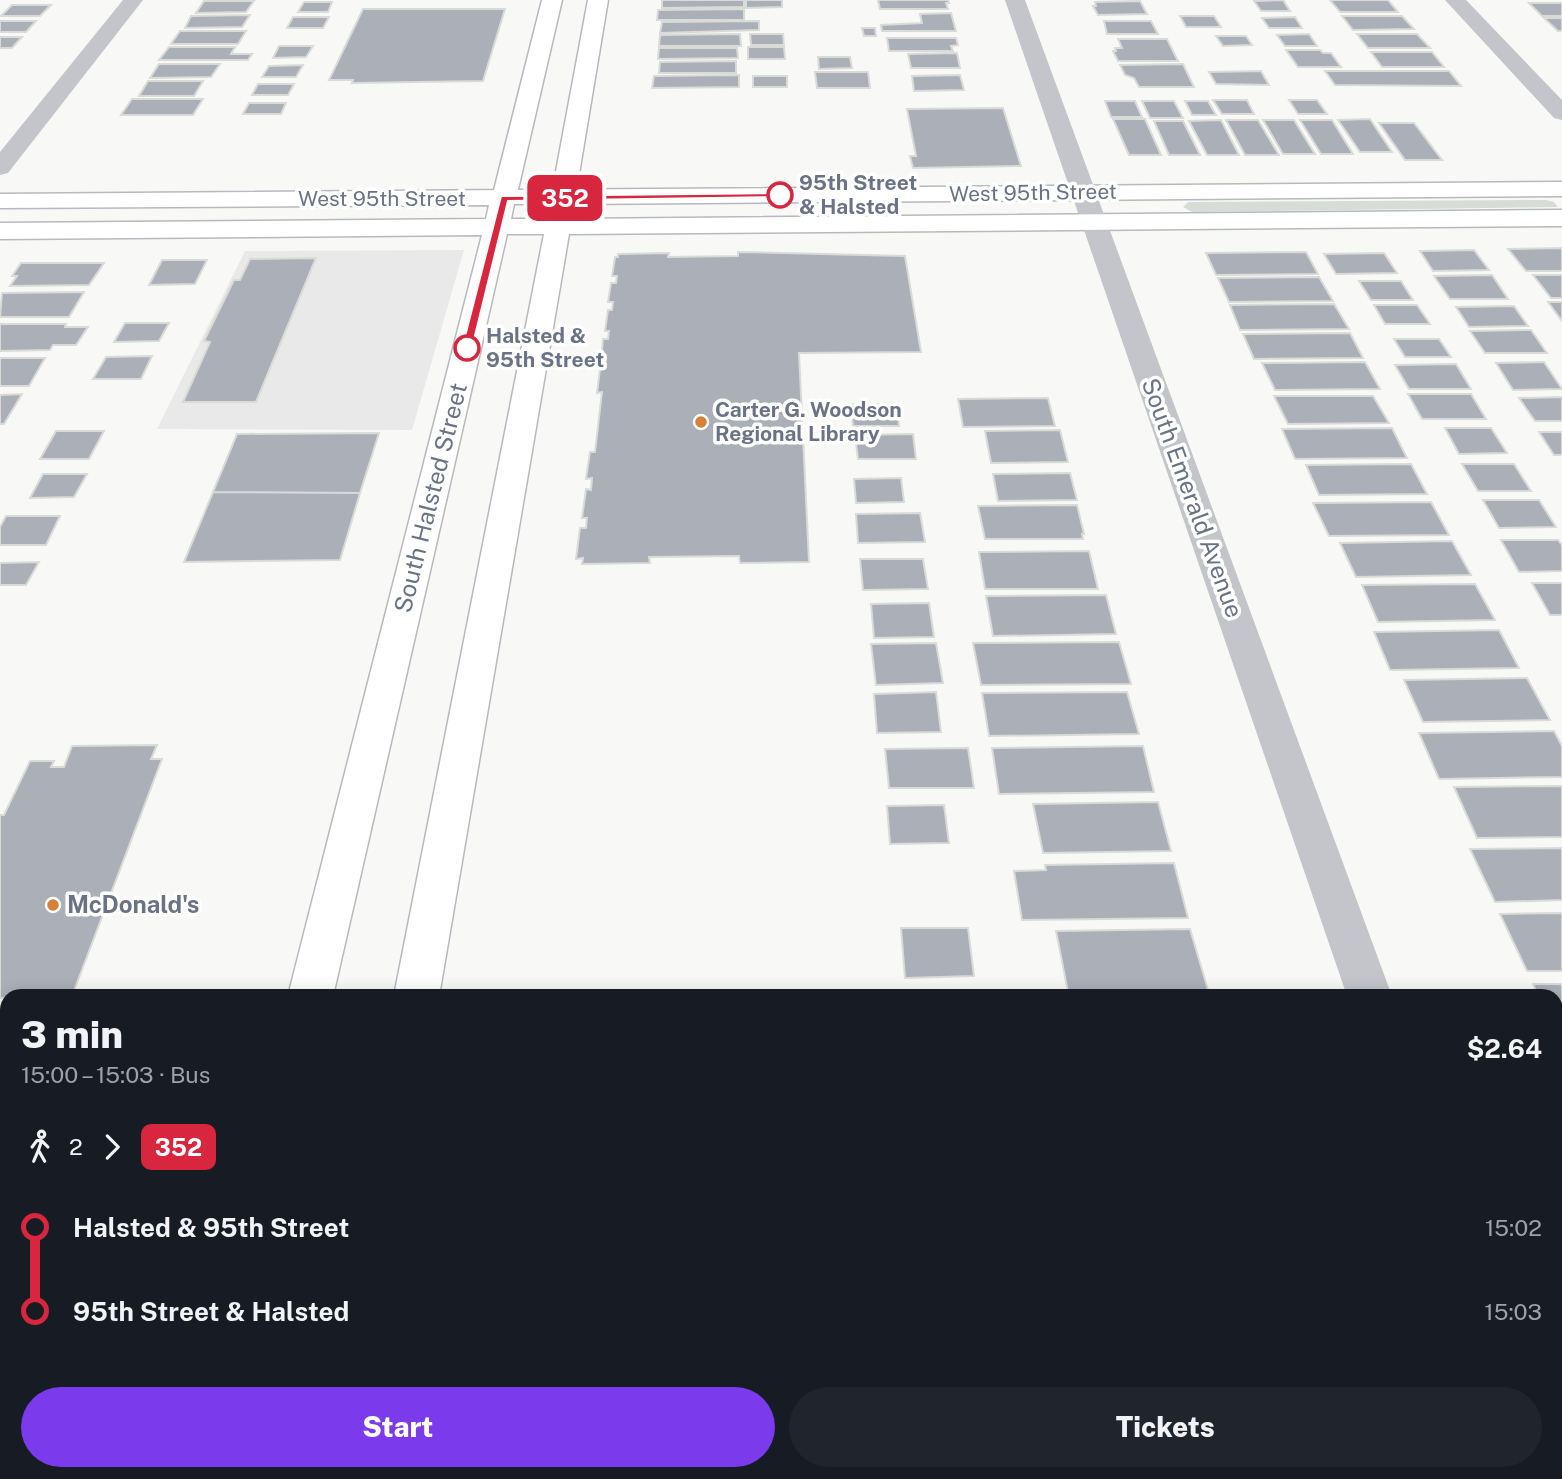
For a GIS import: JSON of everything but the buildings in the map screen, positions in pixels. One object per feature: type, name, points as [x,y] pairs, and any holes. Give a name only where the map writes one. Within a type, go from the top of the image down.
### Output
[{"type":"main road","name":"South Halsted Street","points":[[312,989],[552,0]]},
{"type":"main road","points":[[417,989],[530,389],[598,0]]},
{"type":"main road","name":"West 95th Street","points":[[0,201],[500,213],[558,227],[1562,189]]},
{"type":"main road","name":"West 95th Street","points":[[0,231],[500,213],[563,198],[1562,218]]},
{"type":"street","points":[[0,168],[133,0]]},
{"type":"street","name":"South Emerald Avenue","points":[[1015,0],[1368,989]]},
{"type":"street","points":[[1455,0],[1562,113]]},
{"type":"shaded area","points":[[1188,202],[1554,202],[1558,207],[1192,212],[1183,207]]},
{"type":"shaded area","points":[[464,250],[412,430],[157,429],[245,251]]},
{"type":"bus line","name":"352","points":[[467,348],[504,198],[780,195]]},
{"type":"place","name":"95th Street & Halsted","points":[[780,195]]},
{"type":"place","name":"Halsted & 95th Street","points":[[467,348]]},
{"type":"place","name":"Carter G. Woodson Regional Library","points":[[701,422]]},
{"type":"place","name":"McDonald's","points":[[53,905]]}]
